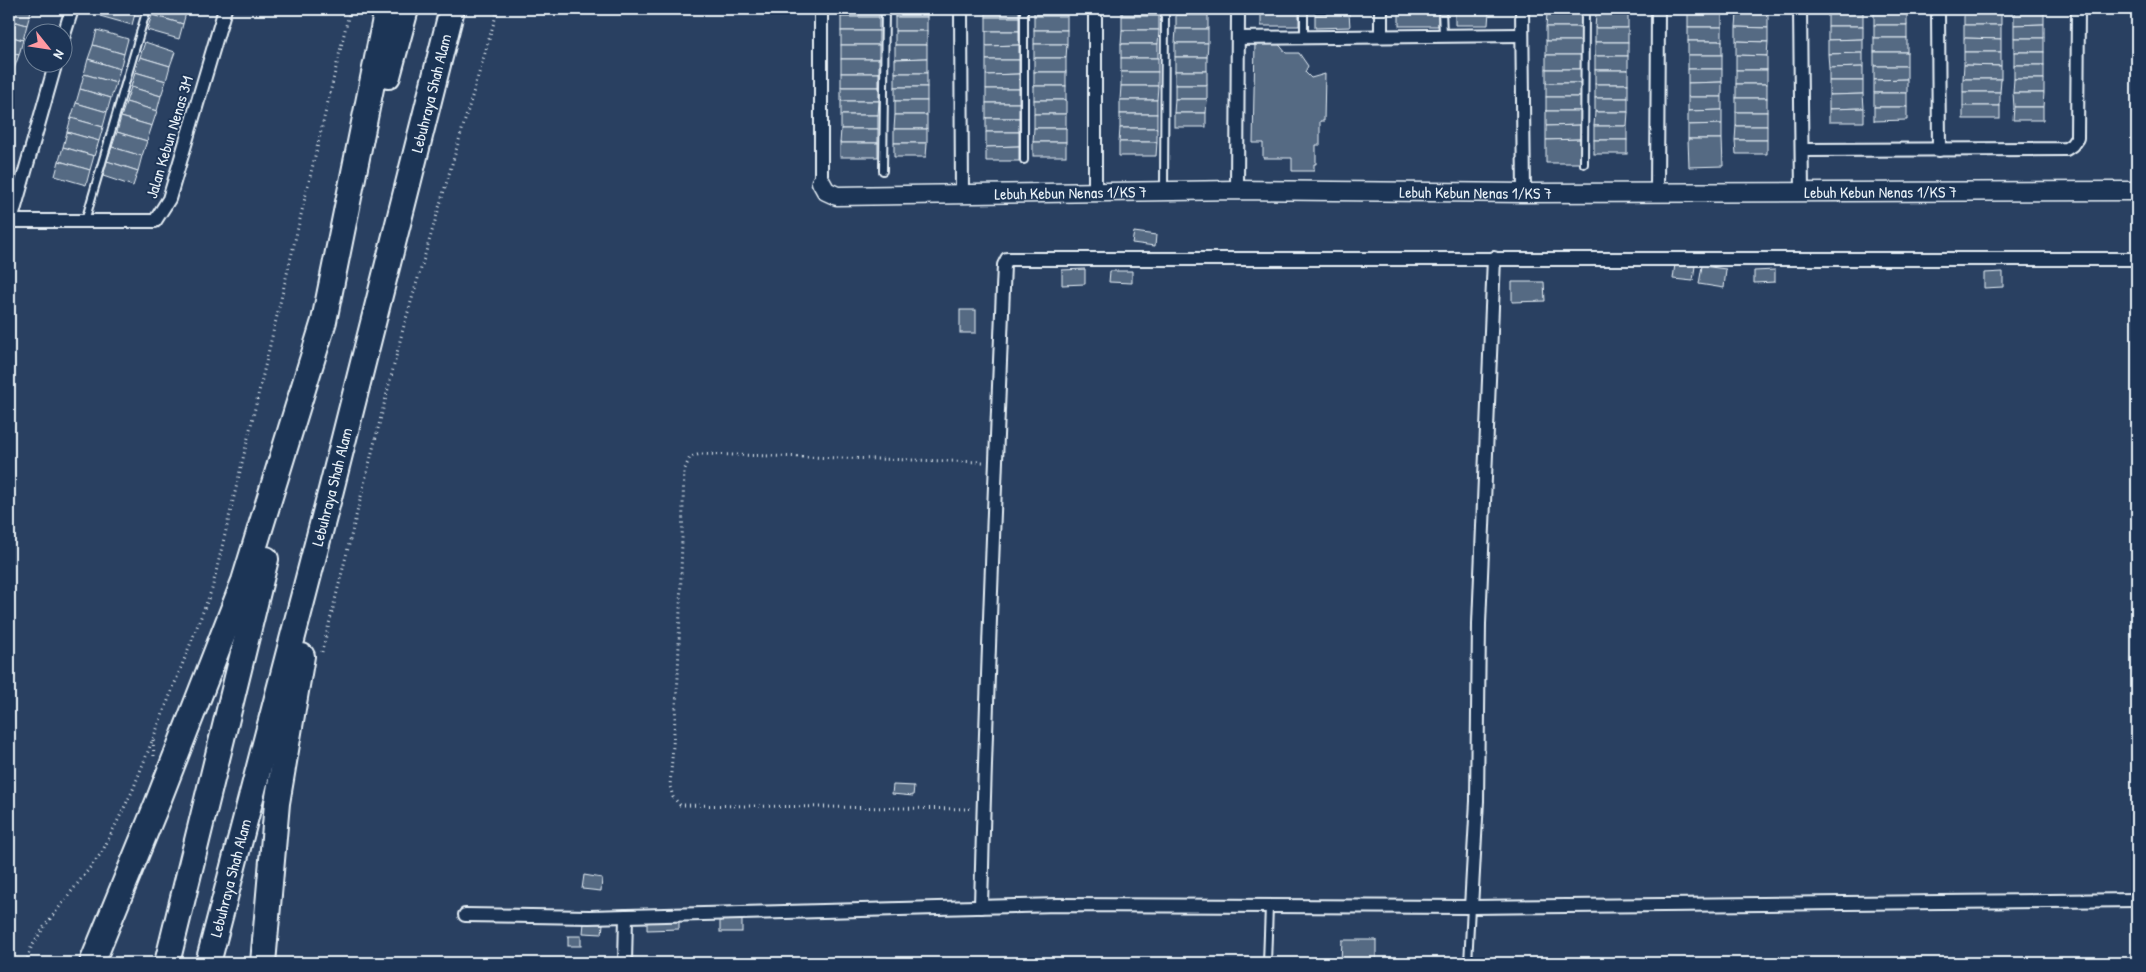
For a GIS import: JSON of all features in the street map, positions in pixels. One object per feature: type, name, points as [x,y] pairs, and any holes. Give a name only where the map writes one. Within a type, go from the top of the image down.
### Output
[{"type":"highway","points":[[92,963],[157,804],[244,581],[324,321],[387,9]]},
{"type":"highway","points":[[167,963],[324,321],[406,9]]},
{"type":"highway","name":"Lebuhraya Shah Alam","points":[[208,963],[454,9]]},
{"type":"highway","points":[[263,963],[277,803],[331,490]]},
{"type":"street","points":[[68,22],[72,9]]},
{"type":"street","name":"Jalan Kebun Nenas 3M","points":[[10,221],[155,221],[169,200],[225,9]]},
{"type":"street","points":[[821,9],[821,182]]},
{"type":"street","points":[[961,9],[962,195]]},
{"type":"street","points":[[1095,9],[1095,192]]},
{"type":"street","points":[[1237,190],[1238,9]]},
{"type":"street","points":[[1381,9],[1381,36]]},
{"type":"street","points":[[1522,9],[1524,193]]},
{"type":"street","points":[[1657,193],[1658,9]]},
{"type":"street","points":[[1800,9],[1802,193]]},
{"type":"street","points":[[1938,9],[1939,150]]},
{"type":"street","points":[[1802,150],[2066,149],[2077,138],[2078,9]]},
{"type":"street","points":[[1238,38],[1522,35]]},
{"type":"street","points":[[10,221],[53,72]]},
{"type":"street","name":"Lebuh Kebun Nenas 1/KS 7","points":[[821,182],[826,191],[837,196],[1164,190],[1524,193],[2137,191]]},
{"type":"street","points":[[981,907],[983,809],[1004,265],[1010,257],[2137,259]]},
{"type":"street","points":[[1471,908],[1476,810],[1479,624],[1494,258]]},
{"type":"street","points":[[465,915],[626,916],[1058,905],[1471,908],[2137,900]]},
{"type":"street","points":[[625,963],[626,916]]},
{"type":"lane","points":[[85,222],[147,9]]},
{"type":"lane","points":[[883,170],[885,9]]},
{"type":"lane","points":[[1024,9],[1024,160]]},
{"type":"lane","points":[[1164,190],[1165,9]]},
{"type":"lane","points":[[1304,9],[1304,37]]},
{"type":"lane","points":[[1442,9],[1442,35]]},
{"type":"lane","points":[[1584,164],[1585,9]]},
{"type":"lane","points":[[1267,963],[1269,906]]},
{"type":"lane","points":[[1468,963],[1471,908]]},
{"type":"path","points":[[26,963],[31,948],[44,927],[102,852],[111,835],[132,792],[212,589],[350,9]]},
{"type":"path","points":[[320,657],[403,329],[498,9]]},
{"type":"path","points":[[983,809],[680,805],[673,797],[670,786],[678,678],[684,471],[690,457],[701,454],[996,462]]},
{"type":"building","points":[[9,9],[31,11],[28,22],[22,22],[22,24],[9,20]]},
{"type":"building","points":[[103,9],[136,10],[132,25],[100,16]]},
{"type":"building","points":[[153,9],[187,9],[183,24],[152,15]]},
{"type":"building","points":[[841,9],[879,9],[879,17],[841,17]]},
{"type":"building","points":[[895,9],[927,9],[927,17],[895,17]]},
{"type":"building","points":[[986,9],[1019,9],[1019,17],[986,17]]},
{"type":"building","points":[[1034,9],[1067,9],[1067,16],[1034,16]]},
{"type":"building","points":[[1122,9],[1159,9],[1159,16],[1122,16]]},
{"type":"building","points":[[1176,9],[1208,9],[1208,15],[1176,15]]},
{"type":"building","points":[[1261,9],[1299,9],[1299,12],[1261,12]]},
{"type":"building","points":[[1315,9],[1349,9],[1349,13],[1315,14]]},
{"type":"building","points":[[1399,9],[1438,9],[1438,12],[1399,12]]},
{"type":"building","points":[[1455,9],[1489,9],[1489,11],[1455,11]]},
{"type":"building","points":[[1547,9],[1582,9],[1582,13],[1547,13]]},
{"type":"building","points":[[1595,9],[1628,9],[1628,14],[1596,14]]},
{"type":"building","points":[[1688,9],[1722,9],[1722,13],[1688,13]]},
{"type":"building","points":[[1737,9],[1768,9],[1768,13],[1737,13]]},
{"type":"building","points":[[1828,9],[1863,9],[1863,12],[1828,12]]},
{"type":"building","points":[[1874,9],[1907,9],[1907,11],[1874,11]]},
{"type":"building","points":[[1964,9],[2001,9],[2001,12],[1964,11]]},
{"type":"building","points":[[2014,9],[2044,9],[2044,11],[2014,11]]},
{"type":"building","points":[[1455,11],[1489,11],[1488,25],[1455,25]]},
{"type":"building","points":[[1874,11],[1907,11],[1907,25],[1874,25]]},
{"type":"building","points":[[1964,11],[2001,12],[2001,25],[1964,25]]},
{"type":"building","points":[[2014,11],[2044,11],[2044,24],[2014,25]]},
{"type":"building","points":[[1261,12],[1299,12],[1299,26],[1261,26]]},
{"type":"building","points":[[1399,12],[1438,12],[1438,26],[1399,26]]},
{"type":"building","points":[[1828,12],[1863,12],[1863,26],[1828,26]]},
{"type":"building","points":[[1349,13],[1350,27],[1315,28],[1315,14]]},
{"type":"building","points":[[1547,13],[1582,13],[1582,27],[1546,27]]},
{"type":"building","points":[[1688,13],[1722,13],[1722,27],[1688,27]]},
{"type":"building","points":[[1737,13],[1768,13],[1768,28],[1736,27]]},
{"type":"building","points":[[1596,14],[1628,14],[1628,28],[1595,28]]},
{"type":"building","points":[[152,15],[183,24],[179,39],[147,30]]},
{"type":"building","points":[[1176,15],[1208,15],[1208,29],[1176,29]]},
{"type":"building","points":[[1034,16],[1067,16],[1067,30],[1034,30]]},
{"type":"building","points":[[1122,16],[1159,16],[1159,30],[1122,30]]},
{"type":"building","points":[[841,17],[879,17],[879,31],[841,31]]},
{"type":"building","points":[[895,17],[927,17],[927,31],[895,31]]},
{"type":"building","points":[[986,17],[1019,17],[1019,31],[986,31]]},
{"type":"building","points":[[9,20],[22,24],[22,40],[9,36]]},
{"type":"building","points":[[2044,24],[2044,38],[2014,38],[2014,25]]},
{"type":"building","points":[[1874,25],[1907,25],[1907,38],[1874,38]]},
{"type":"building","points":[[1964,25],[2001,25],[2001,39],[1964,38]]},
{"type":"building","points":[[1828,26],[1863,26],[1863,39],[1828,40]]},
{"type":"building","points":[[1546,27],[1582,27],[1581,41],[1546,41]]},
{"type":"building","points":[[1688,27],[1722,27],[1722,41],[1688,41]]},
{"type":"building","points":[[1736,27],[1768,28],[1768,42],[1736,41]]},
{"type":"building","points":[[1595,28],[1628,28],[1628,42],[1595,42]]},
{"type":"building","points":[[1176,29],[1208,29],[1208,43],[1175,43]]},
{"type":"building","points":[[97,30],[128,39],[124,54],[93,45]]},
{"type":"building","points":[[1034,30],[1067,30],[1067,44],[1034,44]]},
{"type":"building","points":[[1122,30],[1159,30],[1158,44],[1121,44]]},
{"type":"building","points":[[841,31],[879,31],[879,45],[841,45]]},
{"type":"building","points":[[895,31],[927,31],[927,45],[895,45]]},
{"type":"building","points":[[986,31],[1019,31],[1019,45],[986,46]]},
{"type":"building","points":[[9,36],[22,40],[19,55],[9,52]]},
{"type":"building","points":[[1874,38],[1907,38],[1907,52],[1874,52]]},
{"type":"building","points":[[1964,38],[2001,39],[2001,52],[1964,52]]},
{"type":"building","points":[[2014,38],[2044,38],[2044,52],[2014,52]]},
{"type":"building","points":[[1863,39],[1863,53],[1828,54],[1828,40]]},
{"type":"building","points":[[1546,41],[1581,41],[1581,55],[1546,55]]},
{"type":"building","points":[[1688,41],[1722,41],[1722,55],[1688,55]]},
{"type":"building","points":[[1736,41],[1768,42],[1767,56],[1736,55]]},
{"type":"building","points":[[145,42],[175,52],[170,66],[140,57]]},
{"type":"building","points":[[1255,42],[1277,42],[1286,53],[1299,53],[1308,66],[1305,72],[1311,78],[1325,74],[1324,121],[1320,121],[1320,145],[1316,145],[1314,171],[1292,171],[1292,158],[1263,158],[1263,143],[1253,143]]},
{"type":"building","points":[[1595,42],[1628,42],[1628,56],[1595,56]]},
{"type":"building","points":[[1175,43],[1208,43],[1207,57],[1175,57]]},
{"type":"building","points":[[1034,44],[1067,44],[1066,58],[1034,58]]},
{"type":"building","points":[[1121,44],[1158,44],[1158,58],[1121,58]]},
{"type":"building","points":[[93,45],[124,54],[120,69],[88,59]]},
{"type":"building","points":[[841,45],[879,45],[879,59],[841,59]]},
{"type":"building","points":[[895,45],[927,45],[927,58],[895,59]]},
{"type":"building","points":[[1019,45],[1019,60],[986,60],[986,46]]},
{"type":"building","points":[[9,52],[19,55],[14,69],[9,68]]},
{"type":"building","points":[[1874,52],[1907,52],[1907,66],[1874,66]]},
{"type":"building","points":[[1964,52],[2001,52],[2001,66],[1964,65]]},
{"type":"building","points":[[2014,52],[2044,52],[2044,65],[2014,65]]},
{"type":"building","points":[[1863,53],[1863,67],[1829,68],[1828,54]]},
{"type":"building","points":[[1546,55],[1581,55],[1581,69],[1546,69]]},
{"type":"building","points":[[1688,55],[1722,55],[1722,69],[1688,69]]},
{"type":"building","points":[[1736,55],[1767,56],[1767,70],[1736,70]]},
{"type":"building","points":[[1595,56],[1628,56],[1628,70],[1595,70]]},
{"type":"building","points":[[140,57],[170,66],[166,81],[135,72]]},
{"type":"building","points":[[1175,57],[1207,57],[1207,71],[1175,71]]},
{"type":"building","points":[[927,58],[927,73],[895,73],[895,59]]},
{"type":"building","points":[[1034,58],[1066,58],[1066,72],[1034,72]]},
{"type":"building","points":[[1121,58],[1158,58],[1158,72],[1121,72]]},
{"type":"building","points":[[88,59],[120,69],[116,83],[84,74]]},
{"type":"building","points":[[841,59],[879,59],[879,73],[841,73]]},
{"type":"building","points":[[986,60],[1019,60],[1019,74],[986,75]]},
{"type":"building","points":[[1964,65],[2001,66],[2001,79],[1963,79]]},
{"type":"building","points":[[2014,65],[2044,65],[2044,79],[2014,79]]},
{"type":"building","points":[[1874,66],[1907,66],[1907,79],[1874,80]]},
{"type":"building","points":[[1863,67],[1863,81],[1829,81],[1829,68]]},
{"type":"building","points":[[1546,69],[1581,69],[1581,83],[1546,83]]},
{"type":"building","points":[[1688,69],[1722,69],[1722,82],[1688,83]]},
{"type":"building","points":[[1595,70],[1628,70],[1628,84],[1595,84]]},
{"type":"building","points":[[1736,70],[1767,70],[1767,84],[1736,84]]},
{"type":"building","points":[[1175,71],[1207,71],[1207,85],[1175,85]]},
{"type":"building","points":[[135,72],[166,81],[161,96],[131,87]]},
{"type":"building","points":[[1034,72],[1066,72],[1066,86],[1034,86]]},
{"type":"building","points":[[1121,72],[1158,72],[1158,86],[1121,86]]},
{"type":"building","points":[[841,73],[879,73],[879,87],[841,87]]},
{"type":"building","points":[[895,73],[927,73],[927,87],[895,87]]},
{"type":"building","points":[[84,74],[116,83],[111,98],[80,89]]},
{"type":"building","points":[[1019,74],[1019,89],[986,89],[986,75]]},
{"type":"building","points":[[1907,79],[1907,93],[1874,93],[1874,80]]},
{"type":"building","points":[[1963,79],[2001,79],[2000,92],[1963,92]]},
{"type":"building","points":[[2014,79],[2044,79],[2044,93],[2013,93]]},
{"type":"building","points":[[1829,81],[1863,81],[1863,94],[1829,95]]},
{"type":"building","points":[[1722,82],[1722,97],[1688,97],[1688,83]]},
{"type":"building","points":[[1546,83],[1581,83],[1581,97],[1546,97]]},
{"type":"building","points":[[1595,84],[1628,84],[1628,98],[1595,98]]},
{"type":"building","points":[[1736,84],[1767,84],[1767,98],[1736,98]]},
{"type":"building","points":[[1175,85],[1207,85],[1207,99],[1175,99]]},
{"type":"building","points":[[1034,86],[1066,86],[1066,100],[1034,100]]},
{"type":"building","points":[[1121,86],[1158,86],[1157,100],[1120,100]]},
{"type":"building","points":[[131,87],[161,96],[157,111],[126,102]]},
{"type":"building","points":[[841,87],[879,87],[879,101],[841,101]]},
{"type":"building","points":[[895,87],[927,87],[927,101],[895,101]]},
{"type":"building","points":[[80,89],[111,98],[107,112],[76,103]]},
{"type":"building","points":[[986,89],[1019,89],[1019,103],[986,103]]},
{"type":"building","points":[[1963,92],[2000,92],[2000,106],[1963,106]]},
{"type":"building","points":[[1874,93],[1907,93],[1907,107],[1874,107]]},
{"type":"building","points":[[2013,93],[2044,93],[2043,107],[2014,107]]},
{"type":"building","points":[[1863,94],[1864,108],[1829,109],[1829,95]]},
{"type":"building","points":[[1546,97],[1581,97],[1581,111],[1546,111]]},
{"type":"building","points":[[1688,97],[1722,97],[1722,110],[1688,111]]},
{"type":"building","points":[[1595,98],[1628,98],[1628,112],[1595,112]]},
{"type":"building","points":[[1736,98],[1767,98],[1767,112],[1736,112]]},
{"type":"building","points":[[1175,99],[1207,99],[1206,113],[1174,113]]},
{"type":"building","points":[[1034,100],[1066,100],[1066,114],[1034,114]]},
{"type":"building","points":[[1120,100],[1157,100],[1157,114],[1120,114]]},
{"type":"building","points":[[841,101],[879,101],[878,115],[841,115]]},
{"type":"building","points":[[895,101],[927,101],[927,115],[895,115]]},
{"type":"building","points":[[126,102],[157,111],[152,126],[121,117]]},
{"type":"building","points":[[76,103],[107,112],[103,127],[71,118]]},
{"type":"building","points":[[986,103],[1019,103],[1019,118],[986,118]]},
{"type":"building","points":[[1963,106],[2000,106],[2000,119],[1963,119]]},
{"type":"building","points":[[1874,107],[1907,107],[1907,120],[1874,121]]},
{"type":"building","points":[[2014,107],[2043,107],[2043,120],[2013,120]]},
{"type":"building","points":[[1864,108],[1864,122],[1829,122],[1829,109]]},
{"type":"building","points":[[1722,110],[1722,124],[1688,125],[1688,111]]},
{"type":"building","points":[[1546,111],[1581,111],[1581,125],[1546,126]]},
{"type":"building","points":[[1595,112],[1628,112],[1627,126],[1594,126]]},
{"type":"building","points":[[1736,112],[1767,112],[1767,126],[1736,126]]},
{"type":"building","points":[[1174,113],[1206,113],[1206,127],[1174,127]]},
{"type":"building","points":[[1034,114],[1066,114],[1066,128],[1034,128]]},
{"type":"building","points":[[1120,114],[1157,114],[1157,128],[1120,128]]},
{"type":"building","points":[[841,115],[878,115],[878,129],[841,129]]},
{"type":"building","points":[[895,115],[927,115],[927,129],[894,129]]},
{"type":"building","points":[[121,117],[152,126],[147,141],[117,132]]},
{"type":"building","points":[[71,118],[103,127],[99,141],[67,132]]},
{"type":"building","points":[[986,118],[1019,118],[1019,132],[986,132]]},
{"type":"building","points":[[1722,124],[1722,139],[1688,139],[1688,125]]},
{"type":"building","points":[[1581,125],[1581,139],[1546,140],[1546,126]]},
{"type":"building","points":[[1594,126],[1627,126],[1627,140],[1594,140]]},
{"type":"building","points":[[1736,126],[1767,126],[1767,140],[1735,140]]},
{"type":"building","points":[[1034,128],[1066,128],[1066,142],[1033,142]]},
{"type":"building","points":[[1120,128],[1157,128],[1157,142],[1119,142]]},
{"type":"building","points":[[841,129],[878,129],[878,143],[840,143]]},
{"type":"building","points":[[894,129],[927,129],[927,143],[894,143]]},
{"type":"building","points":[[67,132],[99,141],[94,156],[63,147]]},
{"type":"building","points":[[117,132],[147,141],[142,156],[112,147]]},
{"type":"building","points":[[986,132],[1019,132],[1019,146],[986,147]]},
{"type":"building","points":[[1581,139],[1581,163],[1546,163],[1546,140]]},
{"type":"building","points":[[1688,139],[1722,139],[1723,166],[1689,167]]},
{"type":"building","points":[[1594,140],[1627,140],[1627,154],[1594,154]]},
{"type":"building","points":[[1735,140],[1767,140],[1767,154],[1736,154]]},
{"type":"building","points":[[1033,142],[1066,142],[1066,156],[1033,156]]},
{"type":"building","points":[[1119,142],[1157,142],[1156,156],[1119,156]]},
{"type":"building","points":[[840,143],[878,143],[878,157],[840,157]]},
{"type":"building","points":[[894,143],[927,143],[926,157],[894,157]]},
{"type":"building","points":[[1019,146],[1019,161],[986,161],[986,147]]},
{"type":"building","points":[[63,147],[94,156],[90,170],[59,161]]},
{"type":"building","points":[[112,147],[142,156],[138,171],[107,161]]},
{"type":"building","points":[[59,161],[90,170],[86,185],[55,176]]},
{"type":"building","points":[[107,161],[138,171],[133,186],[103,176]]},
{"type":"building","points":[[1134,232],[1156,235],[1155,246],[1132,243]]},
{"type":"building","points":[[1675,264],[1695,266],[1693,281],[1673,279]]},
{"type":"building","points":[[1702,266],[1726,269],[1724,288],[1699,284]]},
{"type":"building","points":[[1085,269],[1085,284],[1062,285],[1062,270]]},
{"type":"building","points":[[1775,270],[1775,282],[1754,283],[1754,271]]},
{"type":"building","points":[[1110,271],[1132,271],[1132,283],[1109,282]]},
{"type":"building","points":[[2003,272],[2003,287],[1984,288],[1984,273]]},
{"type":"building","points":[[1512,282],[1544,282],[1545,301],[1512,302]]},
{"type":"building","points":[[960,310],[976,310],[976,333],[960,333]]},
{"type":"building","points":[[893,785],[914,786],[913,796],[892,794]]},
{"type":"building","points":[[584,875],[602,878],[601,891],[582,889]]},
{"type":"building","points":[[720,919],[742,919],[742,932],[720,932]]},
{"type":"building","points":[[647,920],[679,920],[679,929],[647,930]]},
{"type":"building","points":[[584,923],[603,924],[602,934],[583,933]]},
{"type":"building","points":[[568,936],[581,936],[581,946],[568,946]]},
{"type":"building","points":[[1342,940],[1376,940],[1376,963],[1341,963]]}]
